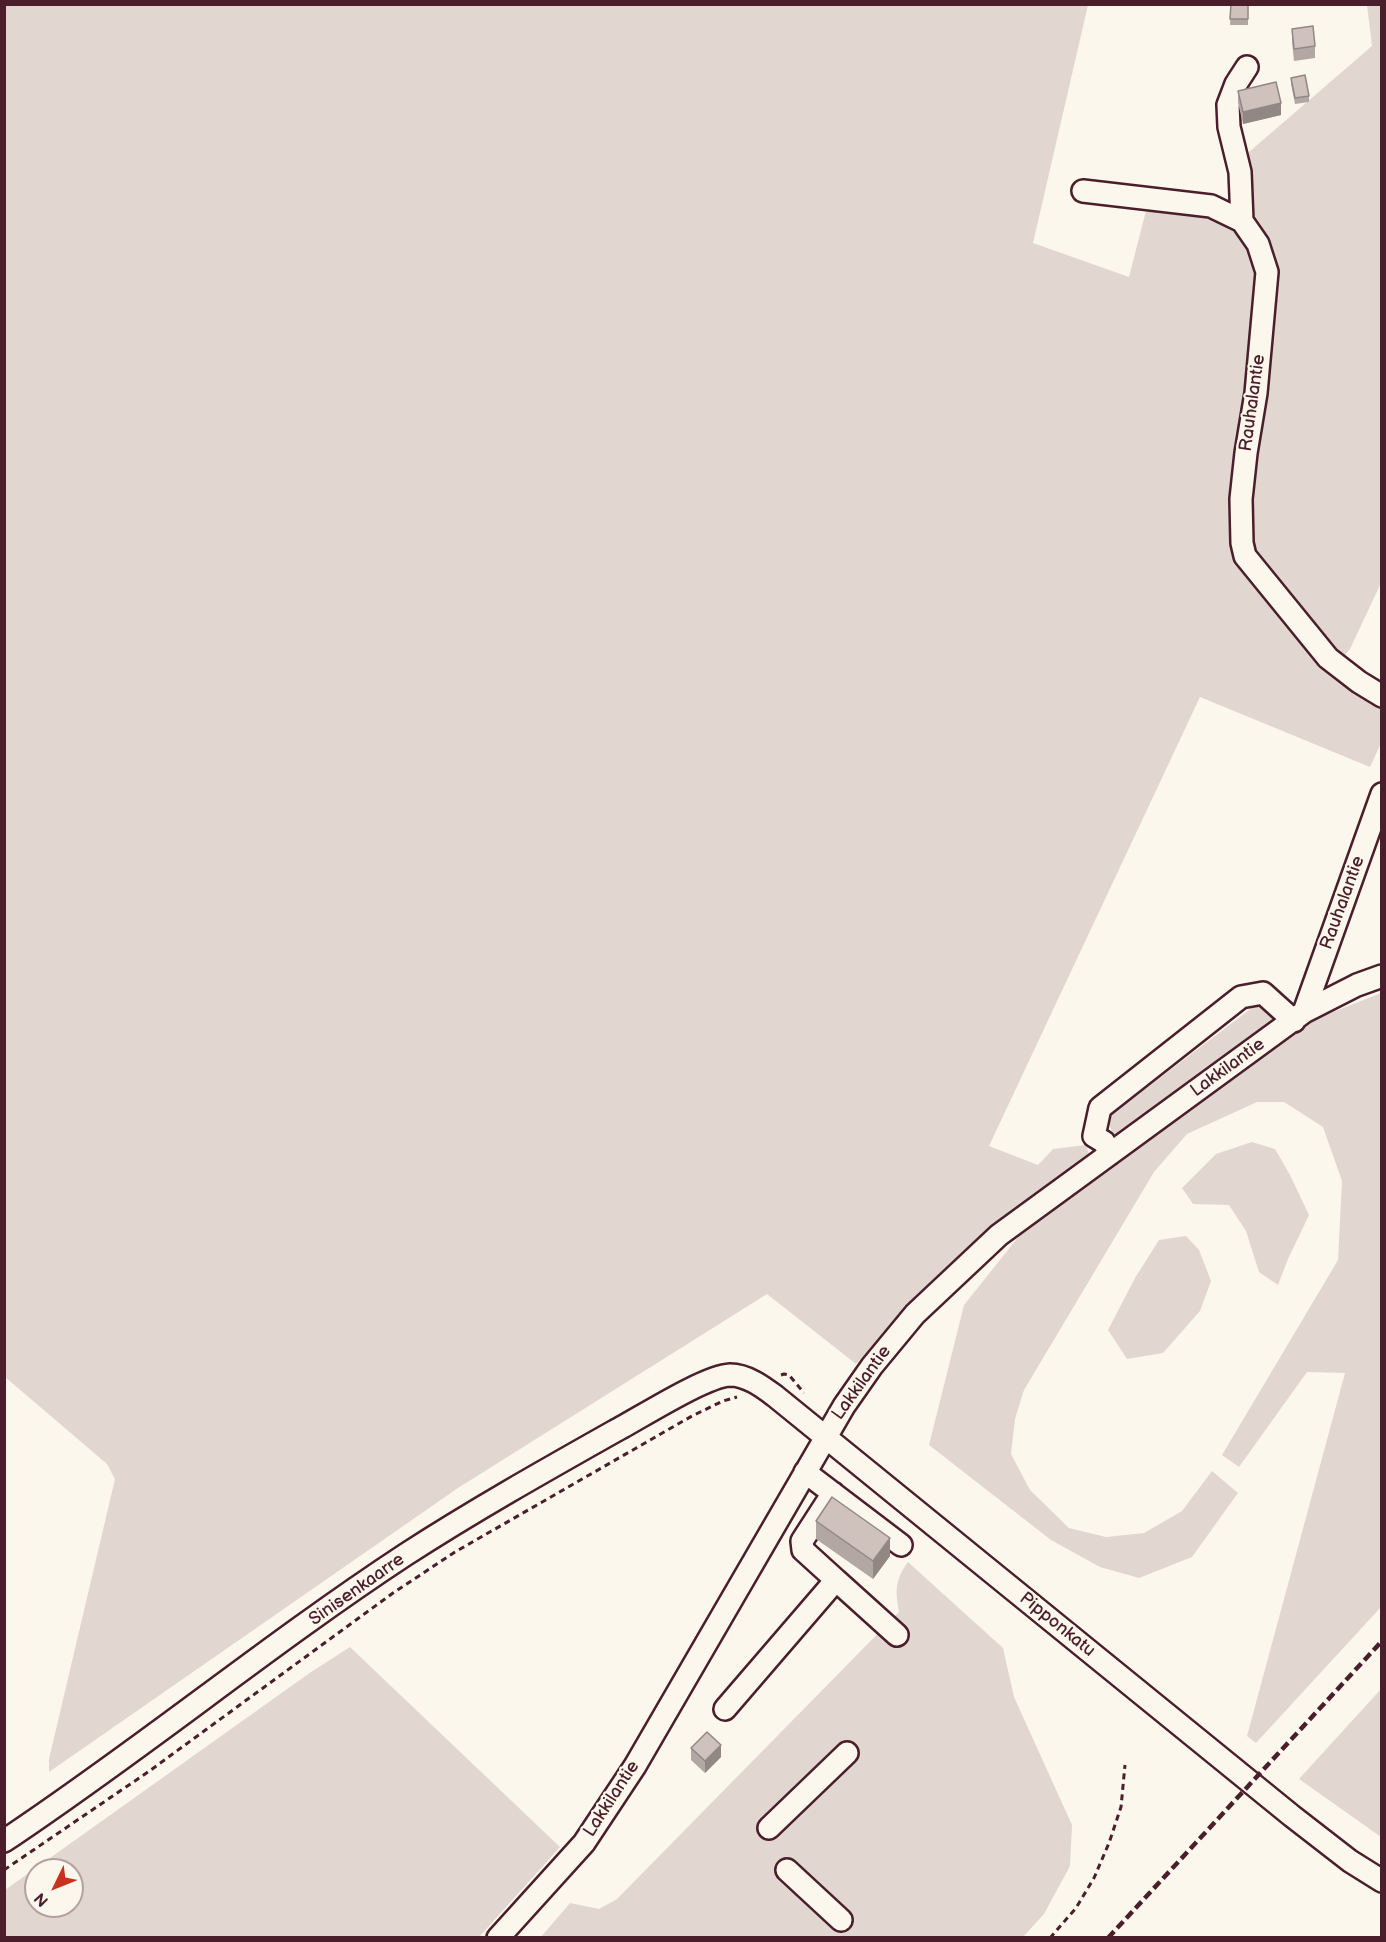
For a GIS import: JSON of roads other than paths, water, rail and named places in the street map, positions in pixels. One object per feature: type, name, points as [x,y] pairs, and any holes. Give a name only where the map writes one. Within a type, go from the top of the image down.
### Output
[{"type":"street","points":[[1083,191],[1211,206],[1242,221],[1240,172],[1229,127],[1228,105],[1236,84],[1247,67]]},
{"type":"street","name":"Rauhalantie","points":[[1242,221],[1258,244],[1267,272],[1256,393],[1240,499],[1242,543],[1245,556],[1328,658],[1382,696]]},
{"type":"street","name":"Rauhalantie","points":[[1299,1016],[1382,794]]},
{"type":"street","name":"Lakkilantie","points":[[498,1938],[584,1843],[635,1766],[825,1437],[872,1366],[915,1314],[999,1235],[1299,1016],[1357,985],[1382,976]]},
{"type":"street","points":[[1110,1154],[1104,1142],[1094,1136],[1101,1108],[1241,997],[1263,993],[1299,1016]]},
{"type":"street","name":"Pipponkatu","points":[[731,1375],[752,1380],[761,1385],[1292,1816],[1350,1861],[1382,1881]]},
{"type":"street","name":"Sinisenkaarre","points":[[4,1841],[69,1798],[405,1556],[565,1459],[684,1393],[710,1380],[731,1375]]},
{"type":"street","points":[[805,1472],[901,1545]]},
{"type":"street","points":[[833,1493],[802,1541],[803,1550],[897,1635]]},
{"type":"street","points":[[724,1709],[836,1580]]},
{"type":"street","points":[[769,1828],[847,1753]]},
{"type":"street","points":[[786,1870],[841,1920]]},
{"type":"railway","points":[[1108,1938],[1382,1641]]}]
